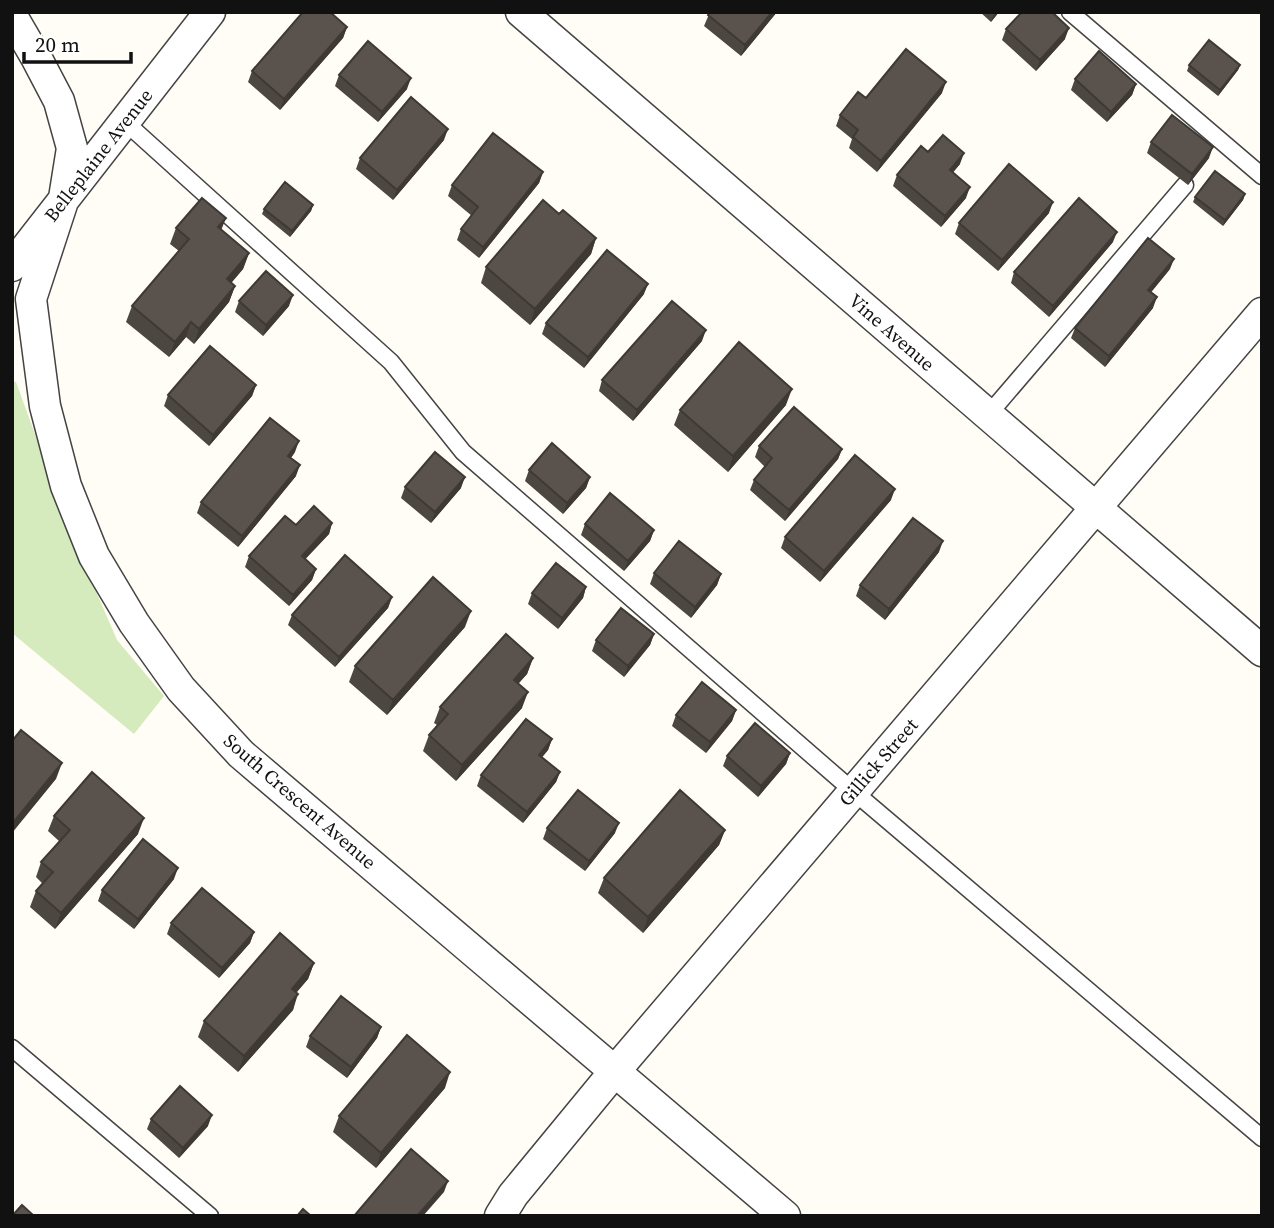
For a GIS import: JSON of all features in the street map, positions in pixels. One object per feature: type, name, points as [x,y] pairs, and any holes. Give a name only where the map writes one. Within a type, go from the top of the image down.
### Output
[{"type":"street","name":"Belleplaine Avenue","points":[[12,266],[209,12]]},
{"type":"street","name":"Vine Avenue","points":[[521,12],[1262,651]]},
{"type":"street","name":"South Crescent Avenue","points":[[12,16],[59,101],[72,148],[64,198],[22,302],[66,486],[94,556],[134,623],[181,689],[241,754],[785,1216]]},
{"type":"street","name":"Gillick Street","points":[[500,1216],[513,1195],[615,1071],[1262,313]]},
{"type":"lane","points":[[1070,12],[1262,176]]},
{"type":"lane","points":[[124,121],[391,362],[463,452],[853,791],[1262,1138]]},
{"type":"lane","points":[[988,415],[1185,185]]},
{"type":"lane","points":[[12,1048],[210,1216]]},
{"type":"green space","points":[[12,381],[16,382],[72,536],[117,640],[164,696],[134,734],[12,633]]},
{"type":"building","points":[[303,12],[330,12],[347,27],[284,99],[252,71]]},
{"type":"building","points":[[710,12],[772,12],[745,45],[708,15]]},
{"type":"building","points":[[1022,12],[1052,12],[1069,28],[1040,60],[1006,29]]},
{"type":"building","points":[[1209,40],[1240,65],[1220,90],[1189,65]]},
{"type":"building","points":[[368,41],[411,78],[382,112],[339,75]]},
{"type":"building","points":[[906,49],[946,82],[881,161],[853,137],[858,130],[840,115],[858,92],[866,98]]},
{"type":"building","points":[[1099,51],[1136,84],[1111,112],[1075,79]]},
{"type":"building","points":[[411,97],[448,129],[397,190],[360,158]]},
{"type":"building","points":[[1172,115],[1213,147],[1192,174],[1151,142]]},
{"type":"building","points":[[493,133],[543,172],[483,247],[461,229],[478,207],[452,185]]},
{"type":"building","points":[[943,135],[964,153],[950,170],[970,187],[945,216],[897,175],[921,146],[928,152]]},
{"type":"building","points":[[1009,164],[1053,202],[1002,260],[959,223]]},
{"type":"building","points":[[1215,171],[1245,194],[1225,220],[1195,197]]},
{"type":"building","points":[[285,182],[313,205],[292,231],[264,209]]},
{"type":"building","points":[[202,198],[226,218],[218,227],[249,253],[227,279],[235,286],[199,329],[191,322],[175,342],[132,306],[189,239],[176,228]]},
{"type":"building","points":[[1079,198],[1117,232],[1053,306],[1014,272]]},
{"type":"building","points":[[543,200],[559,214],[563,210],[596,238],[535,309],[486,267]]},
{"type":"building","points":[[1148,238],[1174,259],[1148,290],[1157,297],[1109,356],[1075,328]]},
{"type":"building","points":[[607,250],[648,284],[588,357],[546,323]]},
{"type":"building","points":[[266,271],[293,295],[266,325],[239,301]]},
{"type":"building","points":[[672,301],[706,330],[637,410],[602,380]]},
{"type":"building","points":[[739,342],[792,389],[733,456],[680,410]]},
{"type":"building","points":[[210,346],[256,385],[213,435],[168,395]]},
{"type":"building","points":[[794,407],[842,449],[789,510],[754,480],[772,458],[759,446]]},
{"type":"building","points":[[270,418],[299,441],[288,456],[300,465],[242,536],[201,502]]},
{"type":"building","points":[[552,443],[590,477],[567,503],[529,470]]},
{"type":"building","points":[[435,452],[465,477],[435,512],[405,487]]},
{"type":"building","points":[[855,455],[895,489],[824,571],[785,537]]},
{"type":"building","points":[[610,493],[654,530],[628,561],[585,524]]},
{"type":"building","points":[[314,506],[332,523],[302,556],[316,569],[293,595],[249,556],[285,516],[296,525]]},
{"type":"building","points":[[913,518],[943,541],[889,609],[860,585]]},
{"type":"building","points":[[679,541],[721,574],[695,607],[654,573]]},
{"type":"building","points":[[345,555],[392,597],[339,657],[292,615]]},
{"type":"building","points":[[556,563],[586,587],[562,618],[532,593]]},
{"type":"building","points":[[433,577],[471,611],[393,700],[355,666]]},
{"type":"building","points":[[621,608],[654,634],[628,666],[596,640]]},
{"type":"building","points":[[506,634],[533,658],[514,680],[528,692],[462,765],[429,735],[448,714],[440,707]]},
{"type":"building","points":[[702,682],[736,710],[710,742],[676,715]]},
{"type":"building","points":[[526,719],[552,739],[539,755],[560,772],[527,812],[481,775]]},
{"type":"building","points":[[755,723],[790,753],[761,786],[727,756]]},
{"type":"building","points":[[21,730],[62,763],[12,824],[12,741]]},
{"type":"building","points":[[92,772],[144,818],[61,913],[36,891],[53,872],[41,862],[70,830],[54,816]]},
{"type":"building","points":[[578,790],[619,823],[589,861],[547,828]]},
{"type":"building","points":[[680,790],[725,830],[648,917],[604,878]]},
{"type":"building","points":[[143,839],[178,868],[138,919],[102,890]]},
{"type":"building","points":[[202,888],[254,932],[222,968],[171,923]]},
{"type":"building","points":[[280,933],[314,963],[292,989],[298,994],[244,1056],[204,1021]]},
{"type":"building","points":[[341,996],[381,1027],[351,1067],[310,1036]]},
{"type":"building","points":[[407,1035],[450,1072],[381,1153],[339,1116]]},
{"type":"building","points":[[180,1086],[212,1115],[183,1148],[151,1119]]},
{"type":"building","points":[[411,1149],[448,1181],[417,1216],[354,1216]]},
{"type":"building","points":[[22,1205],[34,1216],[12,1216]]},
{"type":"building","points":[[303,1209],[311,1216],[297,1216]]}]
